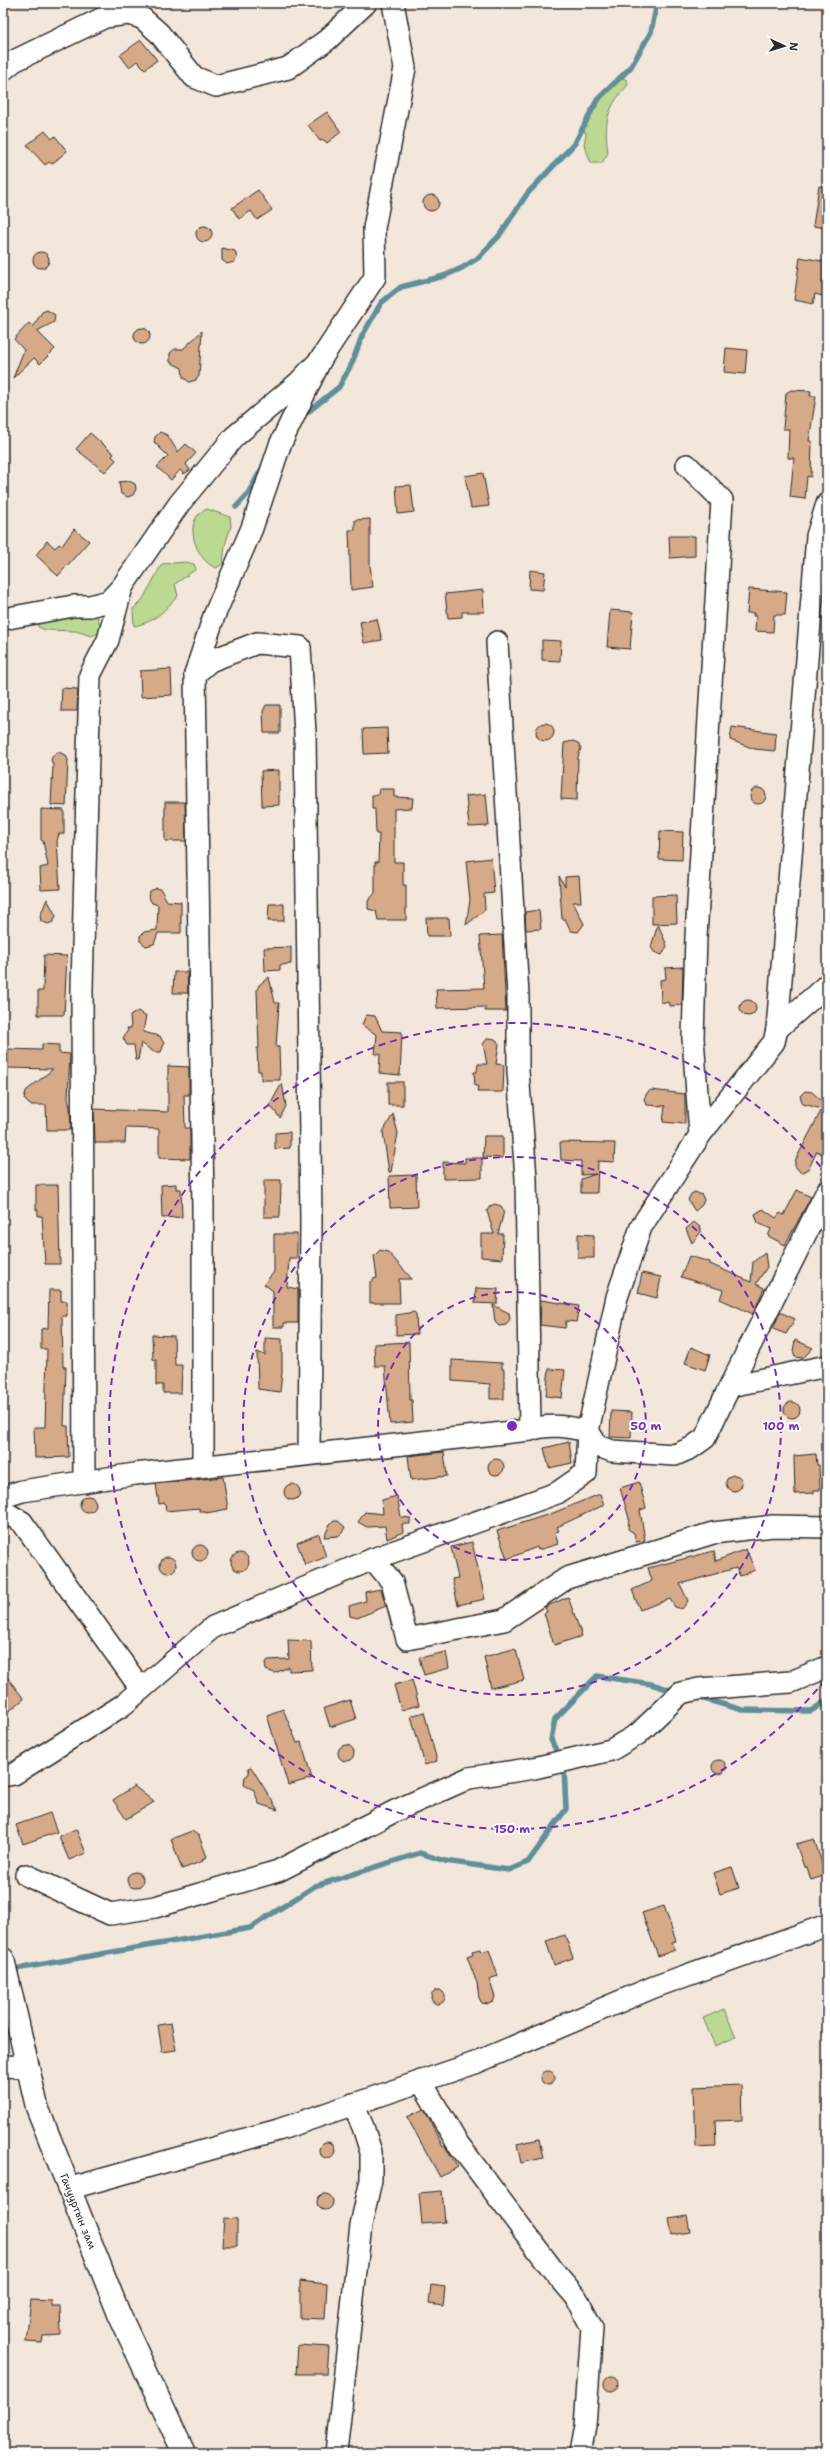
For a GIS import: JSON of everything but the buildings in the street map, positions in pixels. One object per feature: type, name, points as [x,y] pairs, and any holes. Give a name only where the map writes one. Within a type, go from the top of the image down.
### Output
[{"type":"main road","name":"Гачууртын зам","points":[[3,1959],[37,2107],[68,2189],[119,2314],[184,2453]]},
{"type":"street","points":[[3,70],[14,61],[98,20],[128,14],[142,18],[160,33],[194,78],[216,86],[288,68],[327,40],[366,3]]},
{"type":"street","points":[[203,1466],[203,1207],[195,674],[214,616],[252,528],[280,445],[321,359],[375,277],[374,228],[405,68],[393,3]]},
{"type":"street","points":[[3,619],[73,606],[90,606],[109,601],[122,587],[179,504],[234,437],[298,383],[321,359]]},
{"type":"street","points":[[687,465],[722,500],[693,1022],[700,1135]]},
{"type":"street","points":[[3,1776],[20,1770],[123,1705],[213,1627],[373,1559],[557,1493],[586,1473],[588,1431],[617,1297],[641,1227],[700,1135],[774,1042],[777,1028],[817,536],[827,504]]},
{"type":"street","points":[[84,1482],[82,996],[90,675],[108,640],[122,587]]},
{"type":"street","points":[[497,642],[518,995],[518,1071],[526,1178],[530,1430]]},
{"type":"street","points":[[195,674],[210,661],[257,643],[300,647],[305,733],[310,1166],[309,1454]]},
{"type":"street","points":[[777,1028],[827,985]]},
{"type":"street","points":[[3,1497],[22,1492],[84,1482],[203,1466],[530,1430],[539,1427],[564,1426],[588,1431],[598,1446],[612,1451],[675,1455],[691,1448],[705,1438],[827,1191]]},
{"type":"street","points":[[730,1386],[827,1366]]},
{"type":"street","points":[[3,1510],[22,1522],[141,1689]]},
{"type":"street","points":[[373,1559],[392,1582],[407,1639],[504,1620],[566,1578],[713,1532],[773,1526],[827,1527]]},
{"type":"street","points":[[26,1875],[110,1914],[155,1907],[278,1871],[396,1811],[469,1778],[534,1768],[611,1750],[638,1734],[682,1693],[700,1688],[792,1682],[827,1667]]},
{"type":"street","points":[[68,2189],[278,2130],[475,2064],[654,1987],[827,1925]]},
{"type":"street","points":[[3,2066],[28,2067]]},
{"type":"street","points":[[421,2081],[456,2141],[553,2270],[576,2297],[588,2318],[592,2328],[585,2426],[580,2453]]},
{"type":"street","points":[[336,2453],[361,2225],[371,2180],[371,2152],[364,2127],[353,2104]]},
{"type":"green space","points":[[621,77],[627,80],[628,85],[615,101],[608,116],[606,133],[608,153],[602,163],[591,163],[584,144],[586,135],[583,125],[584,120],[592,114],[615,79]]},
{"type":"green space","points":[[207,509],[230,517],[231,526],[225,545],[223,564],[216,568],[202,557],[194,539],[194,521],[199,514]]},
{"type":"green space","points":[[186,562],[194,564],[196,569],[175,584],[178,596],[159,615],[148,622],[134,626],[133,609],[143,599],[162,564]]},
{"type":"green space","points":[[91,611],[97,615],[101,628],[99,633],[91,636],[76,631],[45,630],[38,627],[38,616]]},
{"type":"green space","points":[[724,2009],[736,2037],[715,2046],[703,2018]]},
{"type":"waterway","points":[[304,415],[339,387],[352,363],[362,336],[381,303],[401,287],[444,276],[462,268],[478,258],[499,236],[527,194],[575,143],[597,100],[630,68],[651,32],[657,3]]},
{"type":"waterway","points":[[236,507],[247,495],[264,465]]},
{"type":"waterway","points":[[560,1758],[551,1740],[555,1719],[597,1676],[651,1684],[677,1692]]},
{"type":"waterway","points":[[697,1697],[743,1710],[811,1711],[827,1700]]},
{"type":"waterway","points":[[10,1970],[250,1928],[315,1886],[420,1853],[445,1861],[509,1870],[528,1862],[566,1809],[564,1766]]}]
